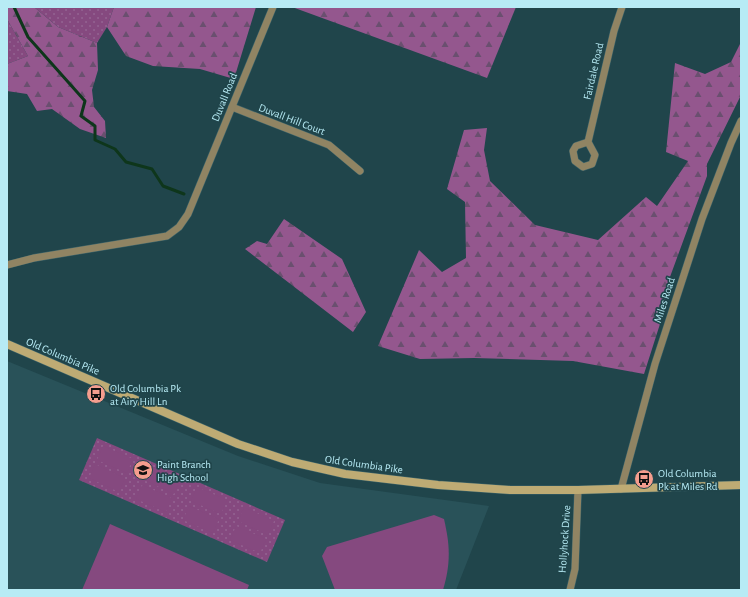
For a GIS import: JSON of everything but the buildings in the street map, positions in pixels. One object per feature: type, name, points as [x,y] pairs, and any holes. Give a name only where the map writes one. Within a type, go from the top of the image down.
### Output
[{"type":"main road","name":"Old Columbia Pike","points":[[7,344],[238,444],[292,462],[345,474],[438,485],[510,490],[578,490],[741,485]]},
{"type":"street","name":"Duvall Road","points":[[7,265],[37,257],[167,236],[179,228],[188,214],[196,196],[273,7]]},
{"type":"street","name":"Fairdale Road","points":[[588,142],[614,30],[622,7]]},
{"type":"street","name":"Duvall Hill Court","points":[[232,107],[328,145],[360,171]]},
{"type":"street","name":"Miles Road","points":[[621,489],[655,364],[697,234],[731,143],[741,121]]},
{"type":"street","name":"Hollyhock Drive","points":[[570,590],[575,569],[578,490]]},
{"type":"shaded area","points":[[34,7],[114,7],[107,27],[97,43],[58,27]]},
{"type":"shaded area","points":[[7,19],[28,56],[7,64]]},
{"type":"shaded area","name":"Paint Branch High School","points":[[7,361],[238,456],[320,483],[489,506],[456,590],[7,590]]},
{"type":"shaded area","points":[[97,438],[285,520],[267,562],[79,480]]},
{"type":"shaded area","points":[[103,446],[133,459],[127,473],[97,460]]},
{"type":"shaded area","points":[[95,464],[125,478],[119,492],[89,478]]},
{"type":"shaded area","points":[[150,466],[180,480],[174,494],[144,480]]},
{"type":"shaded area","points":[[142,485],[172,498],[166,512],[136,499]]},
{"type":"shaded area","points":[[197,487],[227,500],[221,514],[191,501]]},
{"type":"shaded area","points":[[189,506],[219,519],[213,533],[183,520]]},
{"type":"shaded area","points":[[244,507],[274,521],[268,535],[238,521]]},
{"type":"shaded area","points":[[434,515],[444,519],[448,537],[449,554],[446,580],[443,590],[335,590],[322,556],[327,547]]},
{"type":"shaded area","points":[[110,524],[249,585],[247,590],[82,590]]},
{"type":"shaded area","points":[[236,526],[266,539],[260,553],[230,540]]},
{"type":"green space","points":[[7,7],[34,7],[58,27],[97,43],[98,70],[92,90],[94,107],[105,121],[106,138],[80,129],[52,109],[37,111],[27,94],[7,91],[7,64],[28,56],[7,19]]},
{"type":"green space","points":[[114,7],[256,7],[234,79],[200,69],[153,66],[126,56],[107,27]]},
{"type":"green space","points":[[292,7],[516,7],[487,78]]},
{"type":"green space","points":[[741,42],[741,95],[707,164],[707,176],[663,296],[667,302],[644,374],[573,361],[474,358],[420,359],[378,346],[419,250],[442,272],[466,258],[465,202],[447,189],[464,130],[487,128],[484,150],[490,181],[535,225],[598,240],[646,197],[657,206],[688,161],[666,152],[675,63],[705,74],[731,62]]},
{"type":"green space","points":[[284,219],[342,259],[366,312],[353,332],[245,249],[257,241],[267,244]]},
{"type":"waterway","points":[[14,7],[28,37],[85,101],[81,116],[95,126],[95,140],[115,149],[126,162],[152,169],[163,186],[184,194]]},
{"type":"place","name":"Old Columbia Pk at Airy Hill Ln","points":[[96,394]]},
{"type":"place","name":"Paint Branch High School","points":[[143,470]]},
{"type":"place","name":"Old Columbia Pk at Miles Rd","points":[[644,479]]}]
